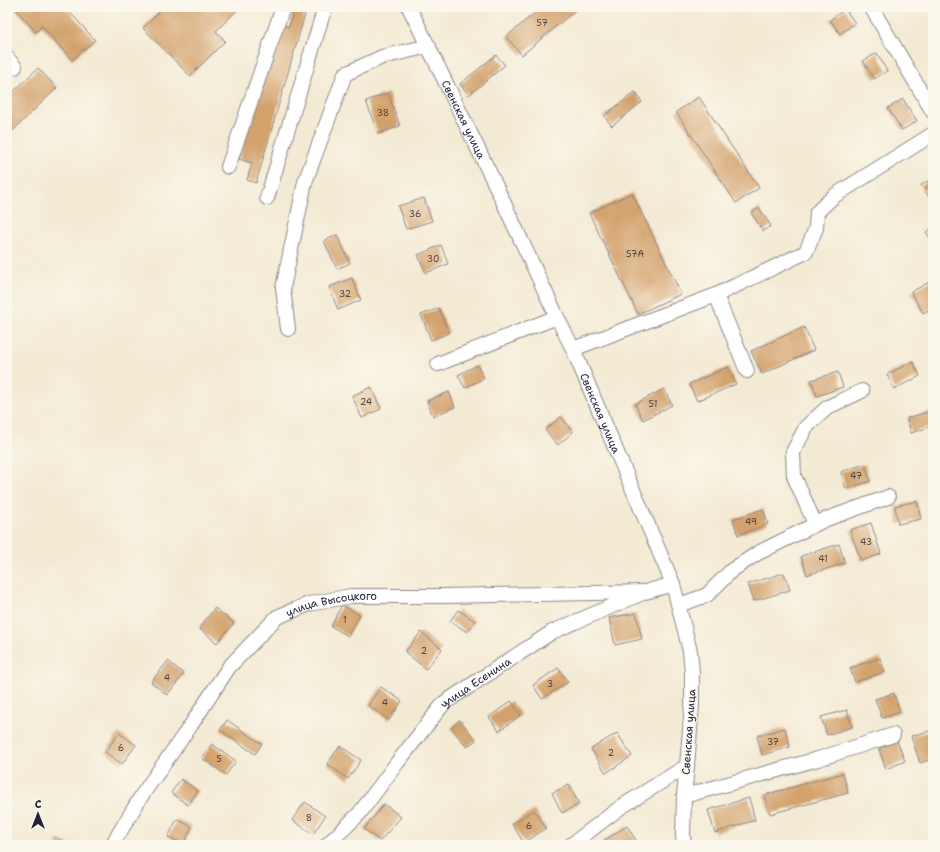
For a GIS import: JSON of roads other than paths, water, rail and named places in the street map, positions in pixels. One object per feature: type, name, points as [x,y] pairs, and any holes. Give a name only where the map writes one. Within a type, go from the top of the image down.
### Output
[{"type":"street","points":[[228,167],[283,7]]},
{"type":"street","points":[[267,198],[325,7]]},
{"type":"street","name":"Свенская улица","points":[[409,7],[573,349],[673,584],[690,651],[692,672],[692,705],[684,796],[684,845]]},
{"type":"street","points":[[871,7],[933,112]]},
{"type":"street","points":[[288,329],[283,288],[305,182],[345,74],[382,57],[429,46]]},
{"type":"street","points":[[573,349],[716,295],[806,252],[816,228],[817,212],[834,196],[933,134]]},
{"type":"street","points":[[716,295],[747,371]]},
{"type":"street","points":[[438,364],[557,317]]},
{"type":"street","points":[[815,524],[794,476],[793,452],[806,427],[828,407],[862,391]]},
{"type":"street","points":[[679,605],[707,595],[732,570],[751,557],[824,520],[888,497]]},
{"type":"street","name":"улица Есенина","points":[[327,845],[359,814],[396,763],[444,703],[552,632],[645,592],[673,584]]},
{"type":"street","name":"улица Высоцкого","points":[[112,845],[142,795],[229,667],[277,617],[308,604],[351,596],[454,596],[645,592]]},
{"type":"street","points":[[684,796],[818,759],[893,735]]},
{"type":"street","points":[[571,845],[621,807],[687,766]]}]
